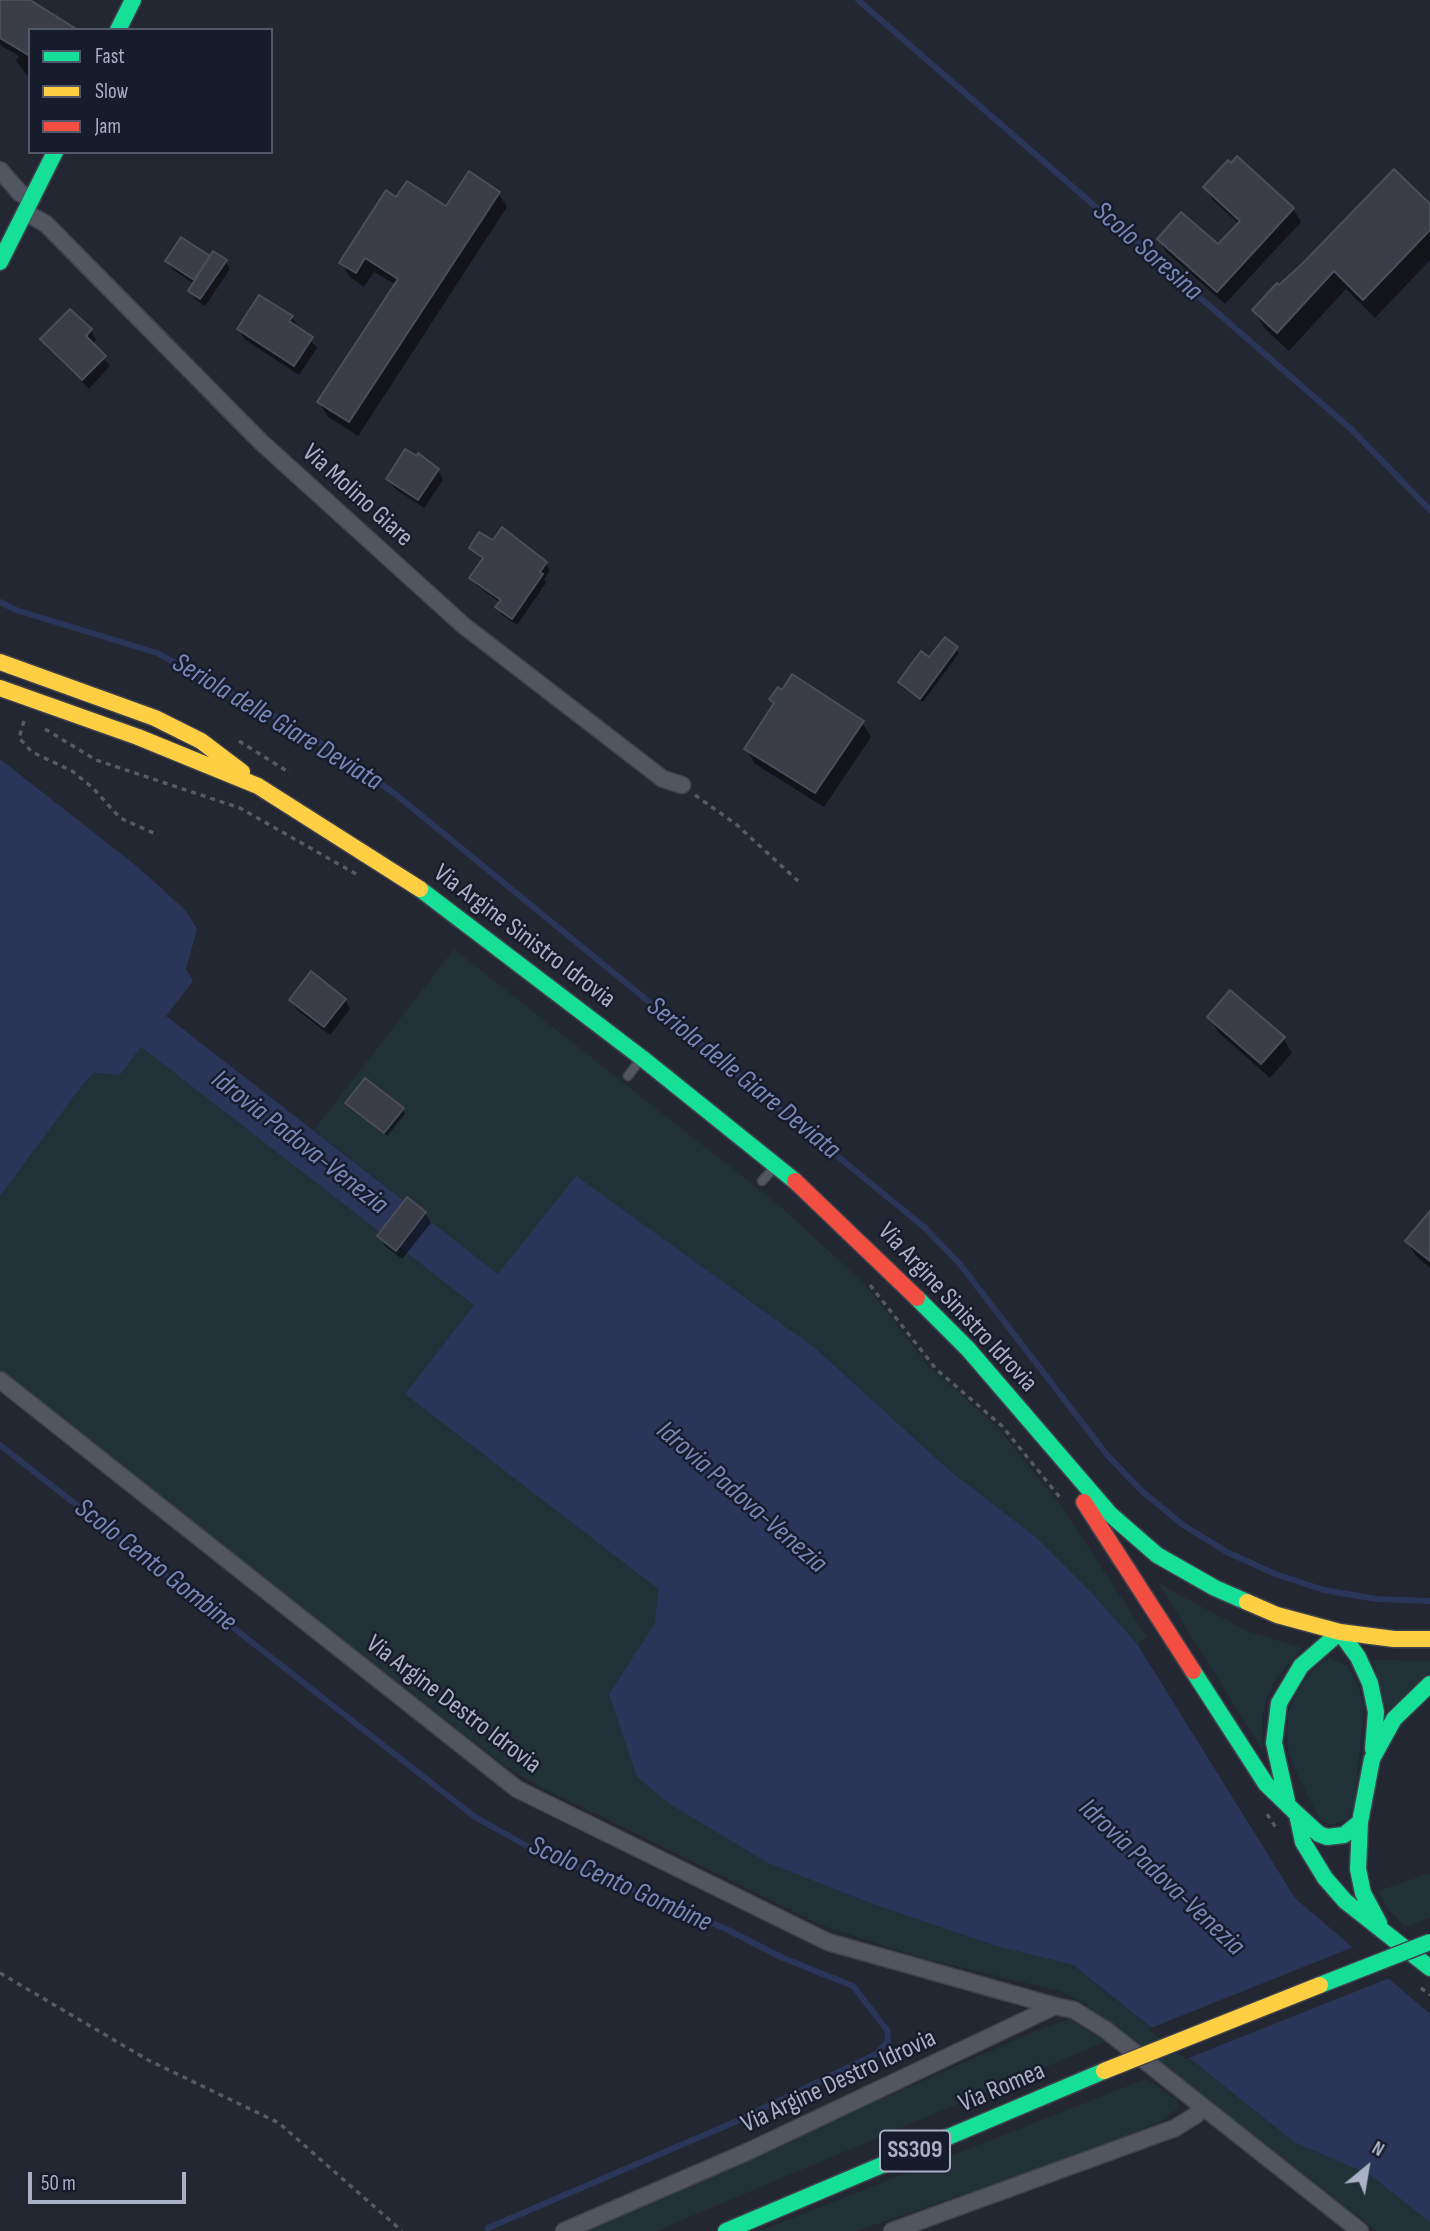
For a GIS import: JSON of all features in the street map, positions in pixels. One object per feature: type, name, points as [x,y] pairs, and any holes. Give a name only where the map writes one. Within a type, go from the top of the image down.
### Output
[{"type":"main road","points":[[119,28],[133,0]]},
{"type":"main road","points":[[0,262],[54,154]]},
{"type":"main road","points":[[0,662],[155,718],[201,741],[258,786]]},
{"type":"main road","name":"Via Argine Sinistro Idrovia","points":[[0,688],[138,737],[258,786],[360,848],[422,890],[777,1165],[907,1285],[968,1349],[1110,1514],[1157,1555],[1245,1603],[1340,1632]]},
{"type":"main road","points":[[1033,1425],[1266,1784],[1319,1834],[1327,1837],[1344,1835],[1360,1822]]},
{"type":"main road","points":[[1430,1639],[1394,1639],[1340,1632],[1301,1666],[1279,1703],[1274,1743],[1303,1842],[1325,1878],[1345,1901],[1430,1968]]},
{"type":"main road","points":[[1340,1632],[1358,1657],[1370,1682],[1376,1712],[1372,1759],[1360,1822],[1358,1869],[1363,1893],[1385,1931]]},
{"type":"main road","points":[[1372,1759],[1394,1719],[1430,1684]]},
{"type":"main road","name":"Via Romea","points":[[726,2231],[1104,2071],[1430,1942]]},
{"type":"street","name":"Via Molino Giare","points":[[0,170],[28,206],[261,442],[463,625],[663,779],[682,785]]},
{"type":"street","name":"Via Argine Destro Idrovia","points":[[0,1380],[517,1789],[828,1942],[1074,2011],[1106,2030],[1360,2231]]},
{"type":"street","name":"Via Argine Destro Idrovia","points":[[565,2231],[749,2151],[1055,2006]]},
{"type":"street","points":[[892,2231],[1175,2128],[1196,2115],[1201,2107]]},
{"type":"lane","points":[[628,1076],[642,1058]]},
{"type":"lane","points":[[762,1181],[777,1165]]},
{"type":"path","points":[[12,717],[44,729],[107,765],[240,808],[367,881]]},
{"type":"path","points":[[24,721],[19,737],[32,752],[72,771],[93,788],[120,818],[158,835]]},
{"type":"path","points":[[682,785],[737,825],[798,881]]},
{"type":"path","points":[[863,1276],[936,1368],[1002,1426],[1070,1510]]},
{"type":"path","points":[[1267,1814],[1282,1837]]},
{"type":"path","points":[[0,1973],[148,2060],[279,2123],[402,2231]]},
{"type":"path","points":[[1420,1987],[1430,1995]]},
{"type":"shaded area","points":[[454,949],[781,1207],[865,1284],[927,1364],[996,1426],[1060,1504],[1147,1637],[1137,1644],[1091,1592],[1037,1538],[950,1471],[815,1348],[576,1177],[499,1275],[314,1130]]},
{"type":"shaded area","points":[[141,1047],[474,1305],[405,1394],[658,1589],[655,1623],[609,1694],[671,1805],[768,1863],[870,1903],[996,1946],[1072,1965],[1294,2142],[1370,2175],[1430,2222],[1430,2231],[1377,2231],[1084,2003],[1059,1991],[923,1958],[823,1926],[539,1786],[505,1766],[0,1371],[0,1196],[84,1083],[94,1073],[120,1075]]},
{"type":"shaded area","points":[[1158,1583],[1247,1631],[1302,1648],[1275,1680],[1267,1697],[1262,1716],[1263,1751]]},
{"type":"shaded area","points":[[1330,1658],[1347,1666],[1358,1685],[1364,1707],[1354,1807],[1347,1820],[1330,1825],[1320,1820],[1296,1772],[1289,1754],[1286,1731],[1289,1710],[1302,1683],[1318,1665]]},
{"type":"shaded area","points":[[1373,1660],[1430,1661],[1430,1673],[1387,1712]]},
{"type":"shaded area","points":[[1430,1873],[1430,1918],[1405,1927],[1388,1909],[1378,1891]]},
{"type":"shaded area","points":[[1070,2019],[1105,2042],[656,2231],[584,2231],[1037,2030]]},
{"type":"shaded area","points":[[1146,2079],[1177,2100],[1177,2109],[1160,2122],[1071,2158],[856,2231],[759,2231]]},
{"type":"water","name":"Idrovia Padova-Venezia","points":[[0,759],[139,868],[185,910],[197,929],[186,969],[193,981],[166,1016],[498,1274],[576,1176],[815,1348],[950,1471],[1037,1538],[1091,1592],[1137,1644],[1295,1898],[1430,2014],[1430,2222],[1370,2175],[1294,2142],[1073,1965],[996,1946],[870,1903],[768,1863],[671,1805],[637,1777],[609,1694],[655,1623],[658,1589],[405,1394],[474,1305],[141,1047],[120,1075],[94,1073],[84,1083],[0,1196]]},
{"type":"pier","points":[[1356,1946],[1392,1977],[1186,2059],[1148,2029]]},
{"type":"building","points":[[0,0],[30,0],[75,28],[28,28],[28,55],[0,38]]},
{"type":"building","points":[[1237,156],[1294,208],[1217,292],[1157,239],[1181,212],[1218,244],[1240,221],[1203,187],[1228,160],[1231,163]]},
{"type":"building","points":[[1394,169],[1430,204],[1430,230],[1363,300],[1334,271],[1277,333],[1252,310],[1277,283],[1279,285],[1303,263]]},
{"type":"building","points":[[469,171],[500,192],[349,422],[317,402],[398,279],[365,258],[356,273],[339,263],[386,190],[396,197],[407,181],[446,206]]},
{"type":"building","points":[[181,237],[210,256],[194,280],[165,261]]},
{"type":"building","points":[[213,251],[227,260],[200,299],[188,291]]},
{"type":"building","points":[[259,295],[293,316],[289,321],[313,337],[294,366],[237,329]]},
{"type":"building","points":[[70,309],[92,329],[86,336],[106,356],[82,380],[40,339]]},
{"type":"building","points":[[405,449],[417,456],[418,453],[439,469],[418,500],[386,479]]},
{"type":"building","points":[[502,527],[547,562],[540,572],[543,574],[512,619],[495,607],[501,600],[469,578],[483,558],[469,548],[479,532],[493,540]]},
{"type":"building","points":[[945,637],[958,647],[920,699],[898,682],[921,651],[929,657]]},
{"type":"building","points":[[792,674],[864,721],[815,793],[744,749],[774,703],[769,699],[778,687],[782,690]]},
{"type":"building","points":[[311,971],[346,999],[324,1027],[289,1000]]},
{"type":"building","points":[[1230,990],[1285,1037],[1261,1064],[1207,1017]]},
{"type":"building","points":[[365,1078],[404,1108],[384,1133],[345,1103]]},
{"type":"building","points":[[407,1197],[426,1212],[396,1251],[377,1236]]},
{"type":"building","points":[[1430,1211],[1430,1261],[1405,1241]]},
{"type":"waterway","name":"Scolo Soresina","points":[[858,0],[1351,429],[1430,510]]},
{"type":"waterway","name":"Seriola delle Giare Deviata","points":[[0,602],[16,610],[157,653],[307,734],[394,793],[924,1227],[959,1263],[1107,1455],[1143,1492],[1183,1525],[1227,1552],[1275,1574],[1324,1590],[1376,1599],[1430,1601]]},
{"type":"waterway","name":"Scolo Cento Gombine","points":[[0,1445],[475,1817],[527,1846],[724,1928],[783,1958],[853,1986],[887,2030],[888,2041],[876,2054],[737,2121],[488,2228]]},
{"type":"traffic: fast","points":[[119,28],[133,0]]},
{"type":"traffic: fast","points":[[0,262],[54,154]]},
{"type":"traffic: fast","points":[[420,889],[642,1058],[795,1181]]},
{"type":"traffic: fast","points":[[917,1298],[968,1349],[1110,1514],[1157,1555],[1215,1588],[1247,1602]]},
{"type":"traffic: fast","points":[[1340,1632],[1358,1657],[1370,1683],[1376,1712],[1373,1749]]},
{"type":"traffic: fast","points":[[1287,1801],[1274,1743],[1279,1703],[1301,1666],[1340,1632]]},
{"type":"traffic: fast","points":[[1193,1671],[1266,1784],[1297,1814],[1303,1842],[1325,1878],[1345,1901],[1430,1968]]},
{"type":"traffic: fast","points":[[1379,1923],[1363,1893],[1358,1869],[1360,1822],[1372,1759],[1394,1719],[1430,1684]]},
{"type":"traffic: fast","points":[[1297,1814],[1319,1834],[1327,1837],[1344,1835],[1360,1822]]},
{"type":"traffic: fast","points":[[1320,1985],[1430,1942]]},
{"type":"traffic: fast","points":[[726,2231],[1104,2071]]},
{"type":"traffic: slow","points":[[0,662],[155,718],[201,741],[242,772]]},
{"type":"traffic: slow","points":[[0,688],[138,737],[258,786],[420,889]]},
{"type":"traffic: slow","points":[[1247,1602],[1277,1615],[1340,1632],[1394,1639],[1430,1639]]},
{"type":"traffic: slow","points":[[1104,2071],[1320,1985]]},
{"type":"traffic: jam","points":[[795,1181],[917,1298]]},
{"type":"traffic: jam","points":[[1084,1502],[1193,1671]]}]
